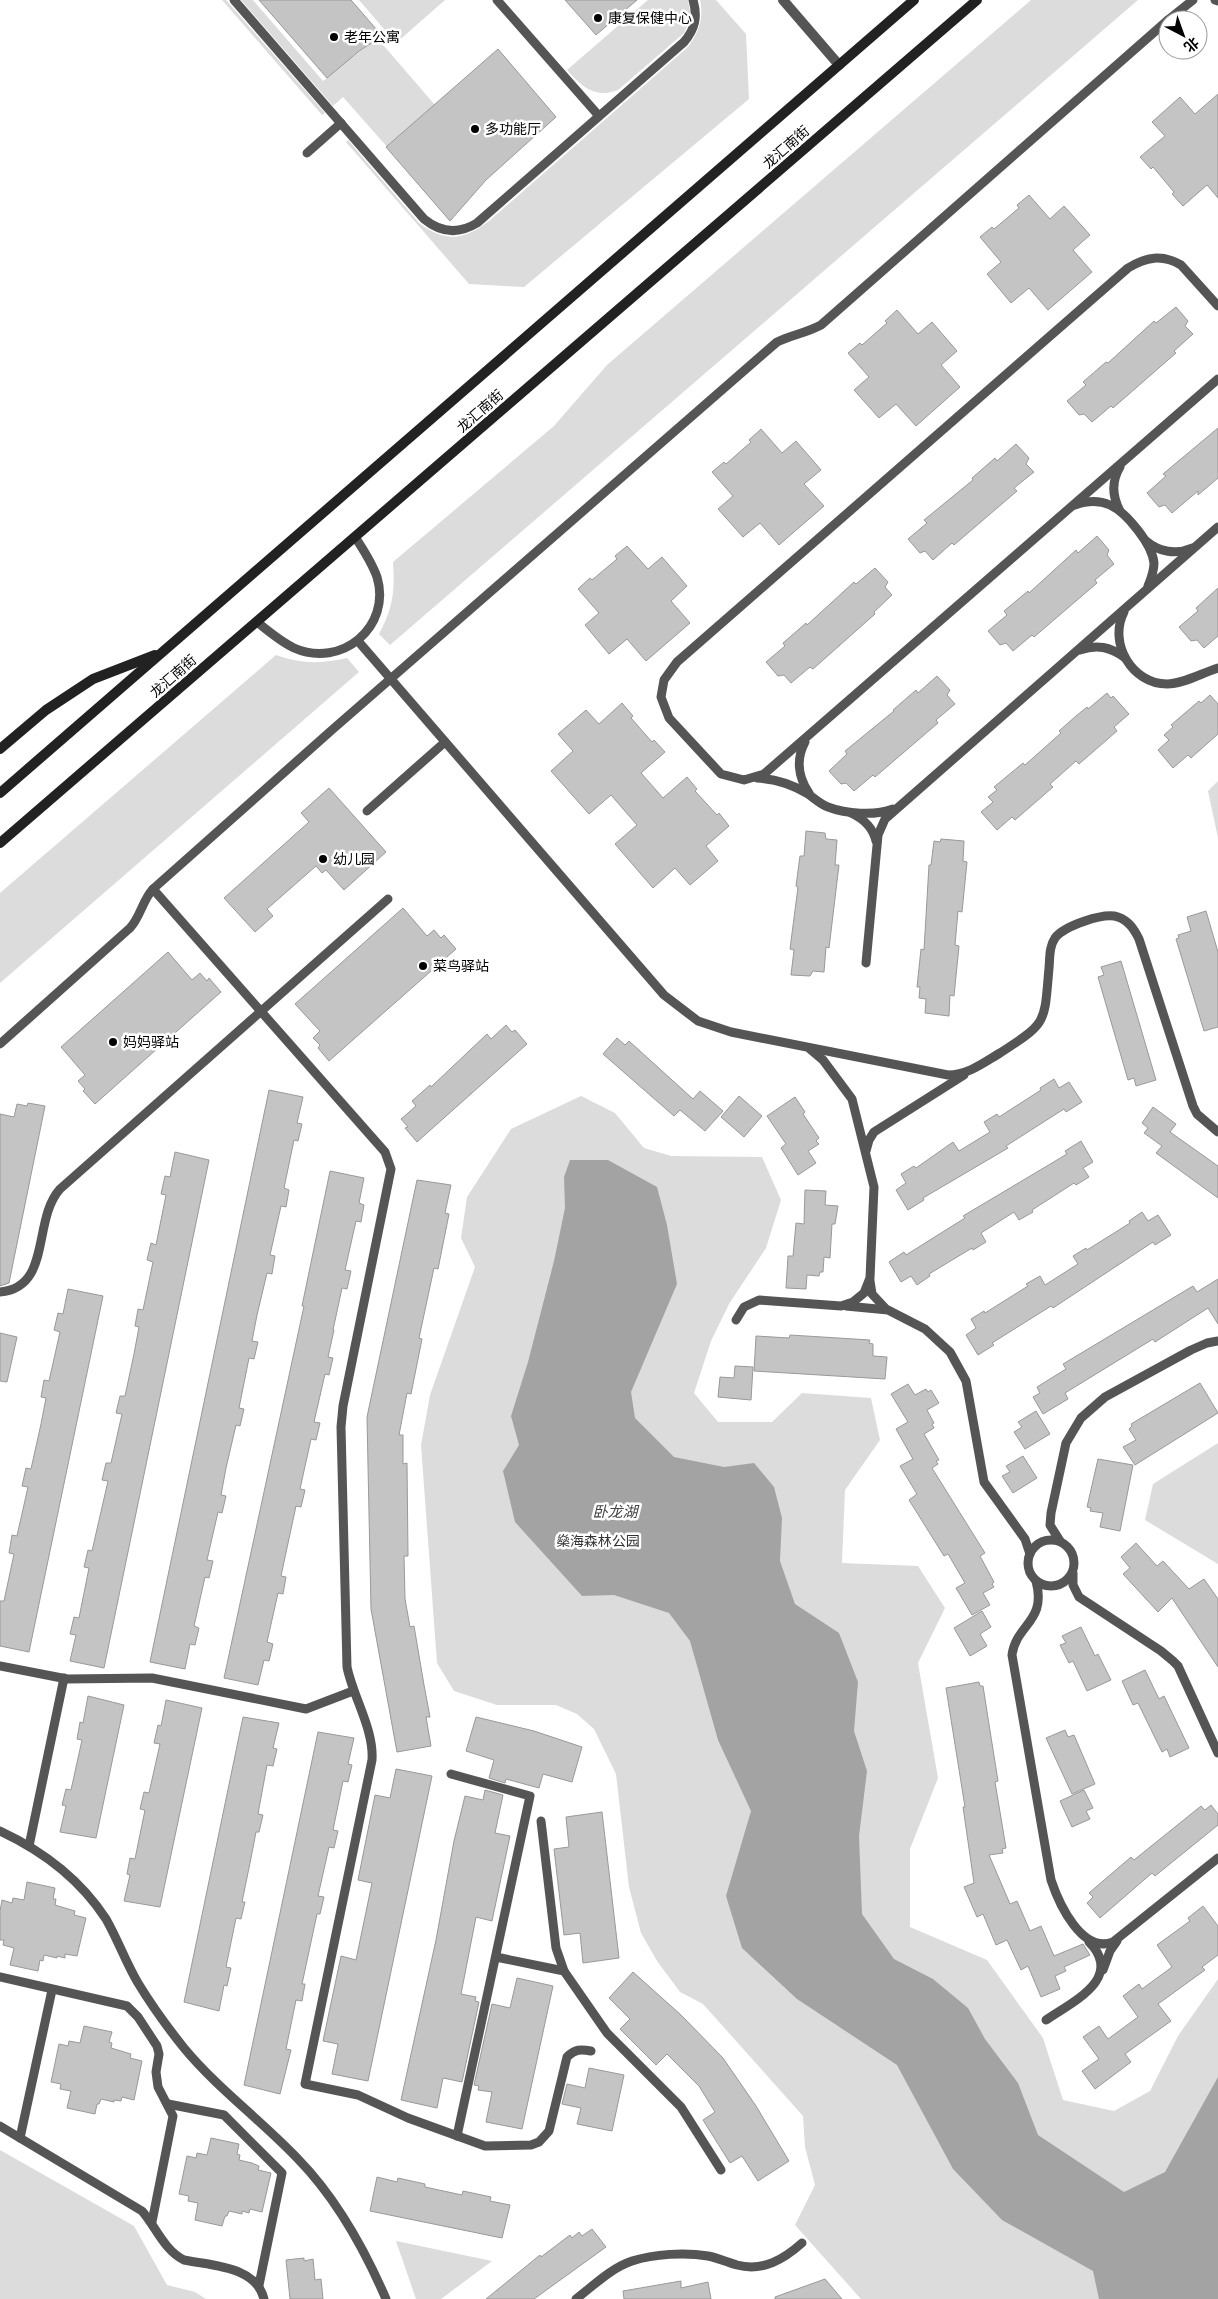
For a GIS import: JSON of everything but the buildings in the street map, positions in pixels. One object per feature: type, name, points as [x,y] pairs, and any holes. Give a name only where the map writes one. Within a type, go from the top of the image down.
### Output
[{"type":"main road","name":"龙汇南街","points":[[0,792],[914,0]]},
{"type":"main road","name":"龙汇南街","points":[[0,844],[977,0]]},
{"type":"main road","points":[[0,749],[46,710],[93,679],[161,654]]},
{"type":"street","points":[[783,0],[839,65]]},
{"type":"lane","points":[[234,0],[424,219],[437,229],[457,231],[477,223],[690,35],[696,18],[693,0]]},
{"type":"lane","points":[[497,0],[599,116]]},
{"type":"lane","points":[[1180,10],[1193,0]]},
{"type":"lane","points":[[0,1044],[130,928],[138,918],[146,896],[153,889],[390,679],[777,342],[788,337],[803,334],[820,325],[1158,29]]},
{"type":"lane","points":[[307,153],[341,123]]},
{"type":"lane","points":[[896,808],[877,813],[826,807],[795,786],[784,782],[754,778],[744,780],[721,774],[669,718],[661,697],[664,680],[677,662],[1128,268],[1150,258],[1173,260],[1181,265],[1218,306]]},
{"type":"lane","points":[[754,778],[774,766],[808,737],[1218,379]]},
{"type":"lane","points":[[1123,462],[1116,474],[1113,489],[1117,505],[1144,539],[1150,545],[1164,551],[1179,552],[1195,547]]},
{"type":"lane","points":[[1071,508],[1082,503],[1100,502],[1109,504],[1122,513]]},
{"type":"lane","points":[[866,962],[878,835],[885,819],[1218,527]]},
{"type":"lane","points":[[257,622],[295,649],[317,654],[335,652],[358,641],[374,623],[379,601],[377,578],[364,550],[355,537]]},
{"type":"lane","points":[[1144,539],[1153,558],[1154,566],[1145,590]]},
{"type":"lane","points":[[1125,658],[1119,643],[1118,629],[1128,605]]},
{"type":"lane","points":[[358,641],[664,995],[680,1010],[716,1029],[807,1048],[948,1075],[960,1075],[973,1070]]},
{"type":"lane","points":[[1073,653],[1099,646],[1112,649],[1125,658],[1141,675],[1158,683],[1167,684],[1218,668]]},
{"type":"lane","points":[[808,737],[802,748],[798,764],[802,781],[812,797]]},
{"type":"lane","points":[[367,811],[445,742]]},
{"type":"lane","points":[[847,810],[859,817],[870,828],[877,846]]},
{"type":"lane","points":[[153,889],[385,1152],[391,1169],[342,1416],[347,1666],[353,1691],[373,1747],[372,1760],[305,2084],[358,2095],[408,2118],[492,2147],[531,2145],[545,2137],[551,2124],[567,2057],[573,2051],[580,2049],[591,2051]]},
{"type":"lane","points":[[0,1292],[19,1287],[32,1274],[46,1212],[53,1197],[60,1189],[388,898]]},
{"type":"lane","points":[[866,1154],[869,1140],[874,1132],[1030,1034],[1043,1019],[1050,947],[1061,931],[1095,919],[1117,917],[1127,922],[1139,939],[1193,1106],[1197,1114],[1218,1132]]},
{"type":"lane","points":[[807,1048],[823,1060],[849,1094],[866,1154],[874,1193],[870,1278],[872,1294],[888,1310],[933,1336],[956,1360],[969,1393],[982,1475],[988,1489],[1025,1538],[1030,1554],[1028,1568],[1036,1581],[1038,1589],[1036,1613],[1017,1639],[1012,1655],[1051,1880],[1058,1898],[1084,1937],[1100,1955],[1102,1966],[1100,1976]]},
{"type":"lane","points":[[841,1306],[859,1298],[864,1293],[870,1278]]},
{"type":"lane","points":[[736,1320],[744,1307],[758,1300],[888,1310]]},
{"type":"lane","points":[[1218,1341],[1207,1343],[1191,1350],[1104,1397],[1081,1418],[1066,1443],[1050,1513],[1050,1525],[1060,1541],[1066,1545],[1075,1558],[1073,1585],[1079,1597],[1161,1650],[1178,1666],[1218,1753]]},
{"type":"lane","points":[[1030,1554],[1039,1543],[1053,1540],[1060,1541]]},
{"type":"lane","points":[[1036,1581],[1042,1585],[1056,1586],[1069,1579],[1073,1572]]},
{"type":"lane","points":[[0,1666],[64,1678],[152,1678],[306,1709],[353,1691]]},
{"type":"lane","points":[[30,1846],[64,1678]]},
{"type":"lane","points":[[452,1774],[530,1796],[457,2136]]},
{"type":"lane","points":[[541,1821],[556,1948],[564,1971],[607,2034],[674,2098],[721,2170]]},
{"type":"lane","points":[[0,1831],[44,1855],[72,1878],[94,1904],[114,1933],[138,1983],[185,2049],[218,2084],[312,2174],[356,2235],[386,2299]]},
{"type":"lane","points":[[1084,1937],[1098,1945],[1107,1945],[1118,1939],[1218,1858]]},
{"type":"lane","points":[[1046,2020],[1089,1990],[1100,1976],[1110,1951],[1118,1939]]},
{"type":"lane","points":[[496,1957],[564,1971]]},
{"type":"lane","points":[[0,1977],[119,2004],[133,2011],[157,2046],[159,2054],[158,2087],[173,2116],[173,2126],[152,2222]]},
{"type":"lane","points":[[20,2138],[52,1990]]},
{"type":"lane","points":[[168,2104],[224,2114],[282,2173],[258,2285]]},
{"type":"lane","points":[[0,2126],[134,2205],[152,2222],[168,2249],[176,2256],[184,2260],[240,2272],[253,2279],[264,2299]]},
{"type":"lane","points":[[576,2299],[612,2272],[632,2261],[664,2256],[705,2255],[738,2265],[758,2266],[780,2260],[802,2243]]},
{"type":"green space","points":[[222,0],[226,0],[325,113],[322,115]]},
{"type":"green space","points":[[241,0],[253,0],[323,81],[327,78],[325,76],[378,39],[435,105],[390,144],[389,149],[343,97],[333,106]]},
{"type":"green space","points":[[359,0],[445,0],[396,43]]},
{"type":"green space","points":[[648,0],[688,0],[691,18],[684,33],[618,90],[602,93],[596,92],[578,82],[567,70]]},
{"type":"green space","points":[[700,0],[716,0],[746,34],[749,99],[524,287],[469,284],[346,142],[348,140],[419,223],[437,234],[446,236],[454,237],[471,232],[489,221],[688,47],[700,25]]},
{"type":"green space","points":[[1031,0],[1138,0],[390,645],[379,634],[392,600],[394,582],[393,562],[554,426],[607,365]]},
{"type":"green space","points":[[276,655],[311,662],[347,658],[359,672],[0,983],[0,893]]},
{"type":"green space","points":[[1218,781],[1218,838],[1208,791]]},
{"type":"green space","name":"燊海森林公园","points":[[581,1096],[615,1113],[644,1148],[671,1156],[762,1157],[781,1200],[766,1248],[729,1304],[711,1341],[694,1393],[718,1422],[772,1422],[802,1393],[871,1398],[880,1440],[845,1490],[842,1563],[918,1566],[945,1608],[918,1663],[938,1778],[910,1849],[910,1927],[987,1960],[1043,2038],[1063,2100],[1114,2111],[1150,2091],[1178,2036],[1218,1979],[1218,2299],[861,2299],[795,2225],[815,2185],[805,2147],[803,2116],[703,2004],[680,1992],[657,1961],[641,1933],[629,1887],[616,1774],[594,1729],[577,1714],[556,1705],[497,1705],[454,1691],[437,1663],[421,1445],[430,1395],[475,1267],[461,1238],[467,1197],[511,1129]]},
{"type":"green space","points":[[1218,1443],[1218,1564],[1145,1520],[1153,1484]]},
{"type":"green space","points":[[0,2150],[134,2226],[167,2285],[195,2292],[206,2299],[0,2299]]},
{"type":"green space","points":[[396,2241],[492,2261],[441,2299],[416,2299]]},
{"type":"water","name":"卧龙湖","points":[[570,1160],[608,1160],[657,1187],[667,1225],[677,1284],[631,1392],[635,1418],[674,1457],[724,1467],[754,1463],[774,1487],[782,1518],[780,1561],[795,1604],[839,1633],[858,1682],[854,1731],[867,1771],[859,1836],[862,1914],[894,1959],[933,1979],[968,2008],[985,2039],[1018,2083],[1038,2135],[1124,2192],[1165,2172],[1218,2077],[1218,2299],[1099,2299],[1093,2271],[1002,2220],[953,2169],[897,2065],[797,1999],[742,1948],[726,1896],[751,1811],[718,1740],[690,1641],[669,1613],[614,1595],[582,1596],[515,1522],[503,1471],[519,1445],[511,1416],[528,1362],[554,1261],[565,1208],[564,1177]]},
{"type":"place","name":"康复保健中心","points":[[598,18]]},
{"type":"place","name":"老年公寓","points":[[334,37]]},
{"type":"place","name":"多功能厅","points":[[475,129]]},
{"type":"place","name":"幼儿园","points":[[323,859]]},
{"type":"place","name":"菜鸟驿站","points":[[423,966]]},
{"type":"place","name":"妈妈驿站","points":[[113,1042]]}]
